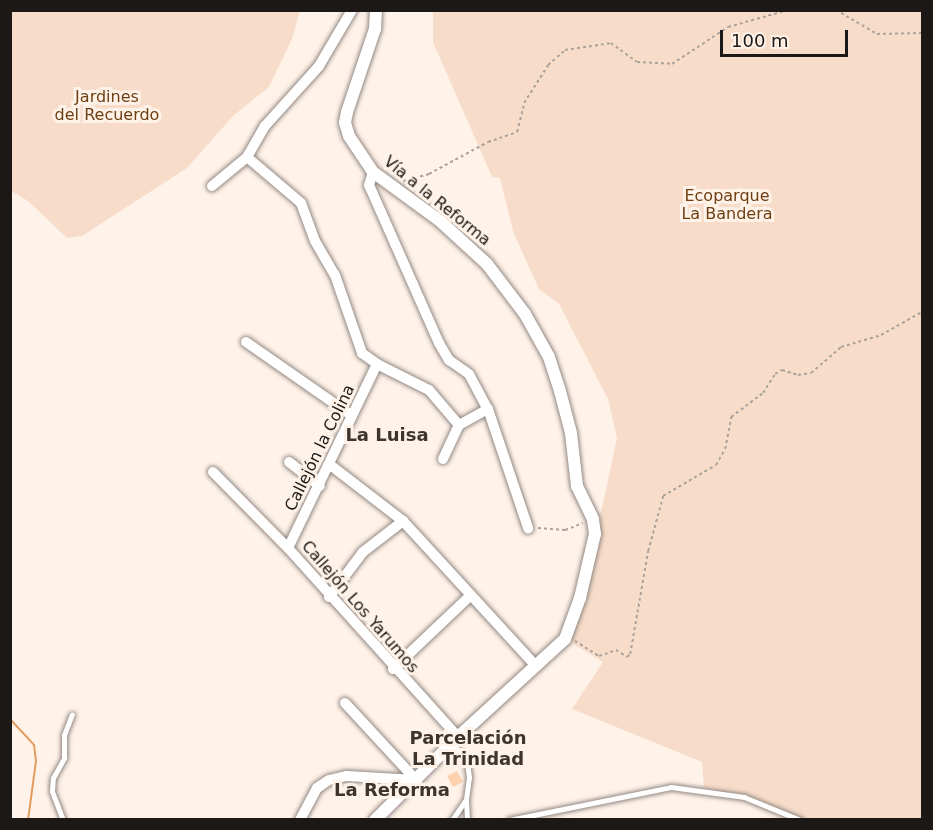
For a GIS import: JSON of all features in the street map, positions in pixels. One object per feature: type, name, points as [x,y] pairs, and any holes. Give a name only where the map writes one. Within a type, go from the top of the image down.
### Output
[{"type":"street","points":[[212,186],[247,157],[265,126],[319,66],[352,10]]},
{"type":"street","name":"Vía a la Reforma","points":[[375,819],[455,739],[567,636],[591,556],[593,519],[577,486],[571,433],[549,357],[525,314],[487,264],[464,242],[373,172],[349,136],[345,123],[375,29],[376,10]]},
{"type":"street","points":[[247,157],[302,203],[315,241],[335,274],[362,353],[377,364],[429,390],[459,425]]},
{"type":"street","points":[[373,172],[369,185],[439,343],[449,360],[470,374],[488,409],[528,528]]},
{"type":"street","points":[[246,342],[351,415]]},
{"type":"street","name":"Callejón la Colina","points":[[288,548],[320,486],[351,415],[377,364]]},
{"type":"street","points":[[443,459],[459,425],[488,409]]},
{"type":"street","points":[[289,462],[320,486]]},
{"type":"street","points":[[329,464],[403,521],[469,597],[536,666]]},
{"type":"street","name":"Callejón Los Yarumos","points":[[213,472],[288,548],[455,739]]},
{"type":"street","points":[[329,597],[363,552],[403,521]]},
{"type":"street","points":[[393,669],[469,597]]},
{"type":"street","points":[[345,703],[416,780]]},
{"type":"street","points":[[300,819],[317,788],[330,780],[347,776],[416,780]]},
{"type":"lane","points":[[63,819],[52,791],[53,778],[64,758],[64,735],[72,714]]},
{"type":"lane","points":[[455,739],[467,763],[467,819]]},
{"type":"lane","points":[[509,819],[671,787],[744,797],[800,819]]},
{"type":"lane","points":[[452,819],[466,799]]},
{"type":"path","points":[[398,181],[429,174],[488,142],[516,132],[524,103],[548,64],[565,50],[611,43],[637,62],[672,64],[728,27],[788,10]]},
{"type":"path","points":[[836,10],[877,34],[922,33]]},
{"type":"path","points":[[567,636],[599,656],[616,650],[627,657],[648,551],[663,496],[716,465],[725,449],[731,417],[763,393],[775,374],[782,370],[798,375],[811,373],[841,347],[881,335],[922,312]]},
{"type":"path","points":[[528,528],[565,530],[593,519]]},
{"type":"green space","name":"Jardines del Recuerdo","points":[[11,10],[300,11],[292,39],[269,87],[233,116],[187,168],[82,236],[67,238],[28,201],[11,191]]},
{"type":"green space","name":"Ecoparque La Bandera","points":[[433,11],[922,11],[922,819],[800,819],[744,797],[704,788],[702,762],[572,709],[603,662],[565,639],[593,519],[601,513],[617,438],[608,399],[559,304],[539,289],[514,234],[500,178],[492,177],[433,42]]},
{"type":"building","points":[[457,771],[463,782],[453,787],[447,776]]},
{"type":"waterway","points":[[10,719],[34,745],[36,761],[28,820]]},
{"type":"district","name":"La Luisa","points":[[387,435]]},
{"type":"district","name":"Parcelación La Trinidad","points":[[468,750]]},
{"type":"district","name":"La Reforma","points":[[392,790]]}]
